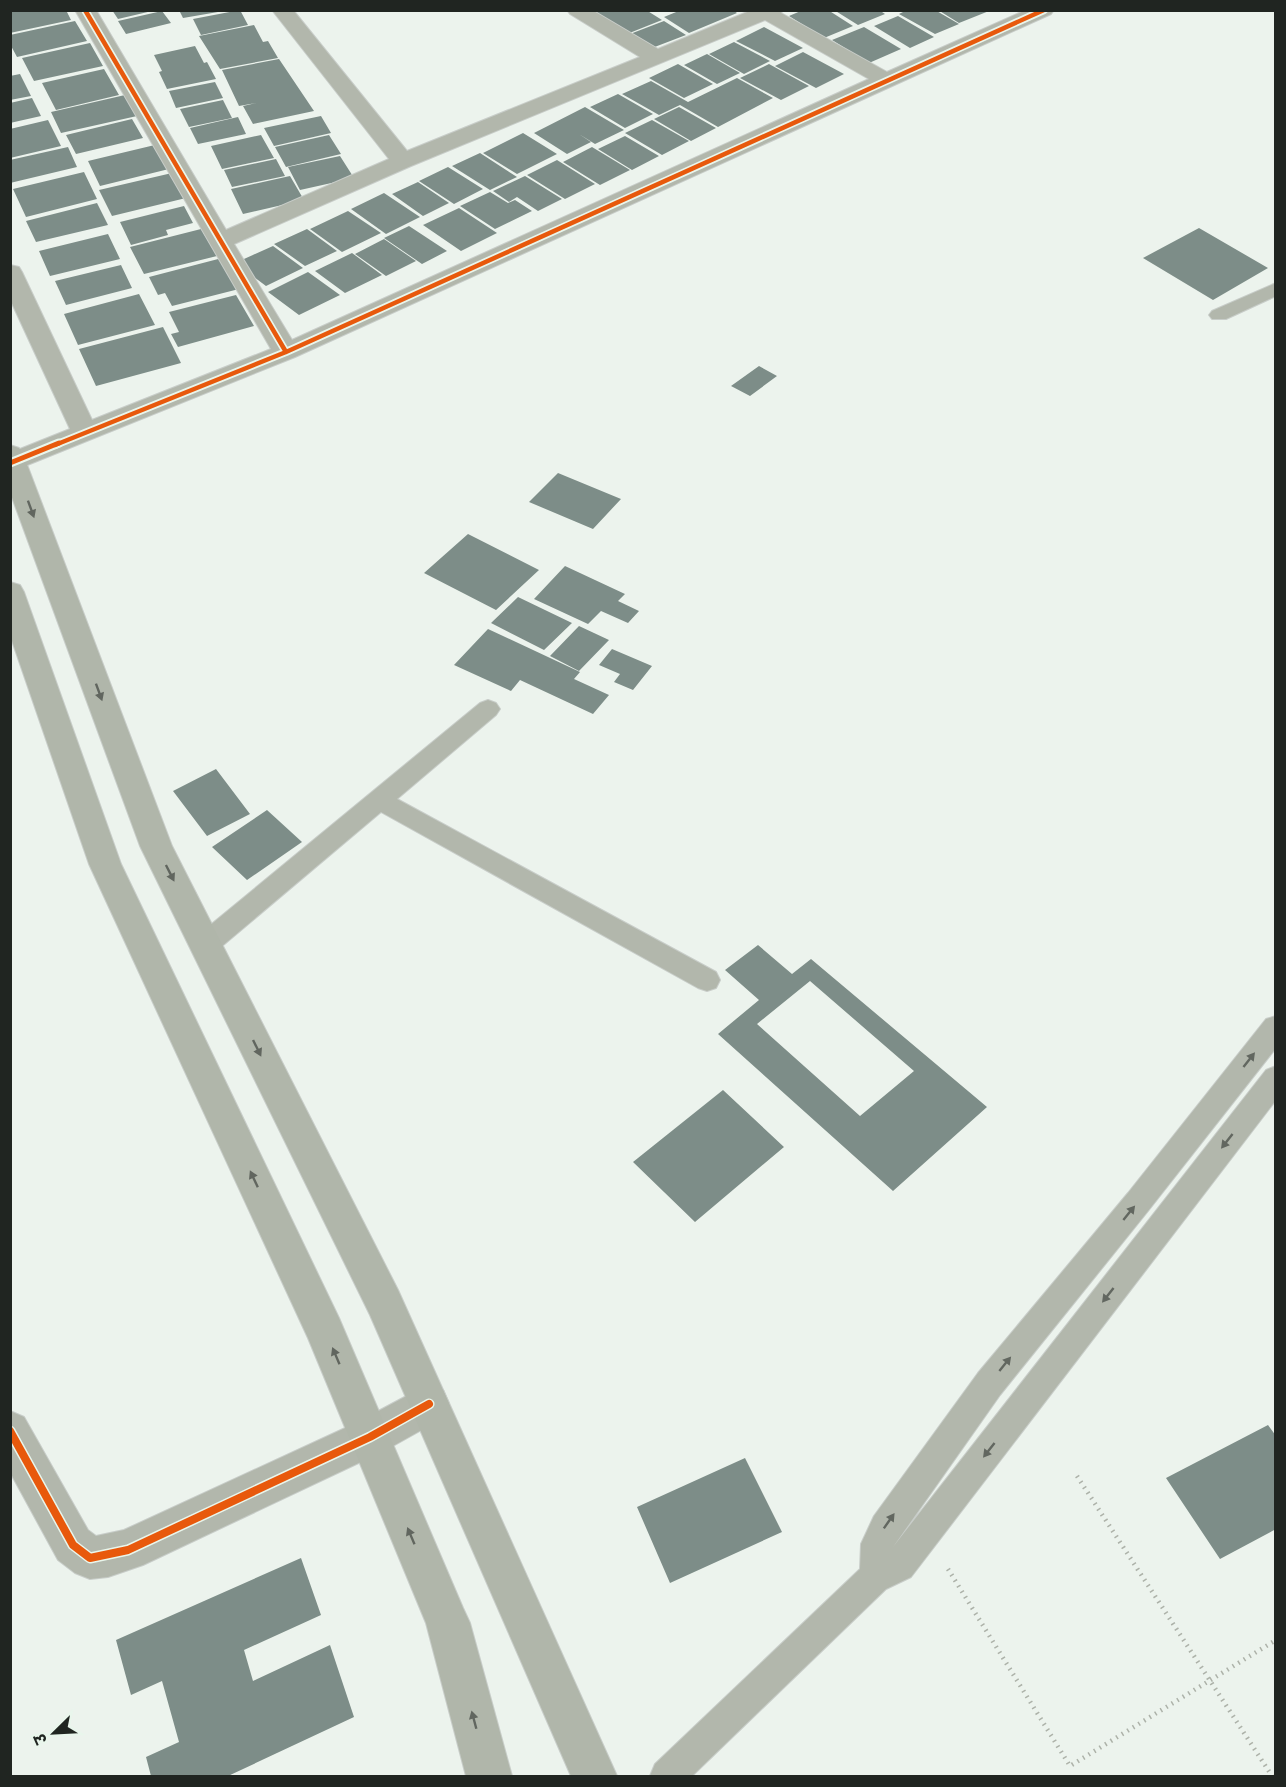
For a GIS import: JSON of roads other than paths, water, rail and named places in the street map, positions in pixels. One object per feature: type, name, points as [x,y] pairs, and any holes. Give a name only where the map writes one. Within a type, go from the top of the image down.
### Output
[{"type":"main road","points":[[11,460],[156,846],[384,1304],[594,1776]]},
{"type":"main road","points":[[10,592],[105,864],[325,1331],[448,1623],[489,1776]]},
{"type":"street","points":[[85,10],[286,352]]},
{"type":"street","points":[[282,10],[404,161]]},
{"type":"street","points":[[577,10],[656,57]]},
{"type":"street","points":[[11,460],[85,433],[286,352],[1044,10]]},
{"type":"street","points":[[221,241],[404,161],[767,11],[886,80]]},
{"type":"street","points":[[10,272],[85,433]]},
{"type":"street","points":[[10,1431],[73,1545],[90,1558],[128,1550],[370,1437],[429,1404]]},
{"type":"lane","points":[[1219,315],[1275,289]]},
{"type":"lane","points":[[206,944],[488,709]]},
{"type":"lane","points":[[379,800],[707,980]]},
{"type":"lane","points":[[877,1575],[874,1552],[876,1541],[885,1527],[989,1384],[1138,1202],[1275,1027]]},
{"type":"lane","points":[[667,1776],[877,1575],[889,1572],[899,1565],[1275,1078]]}]
